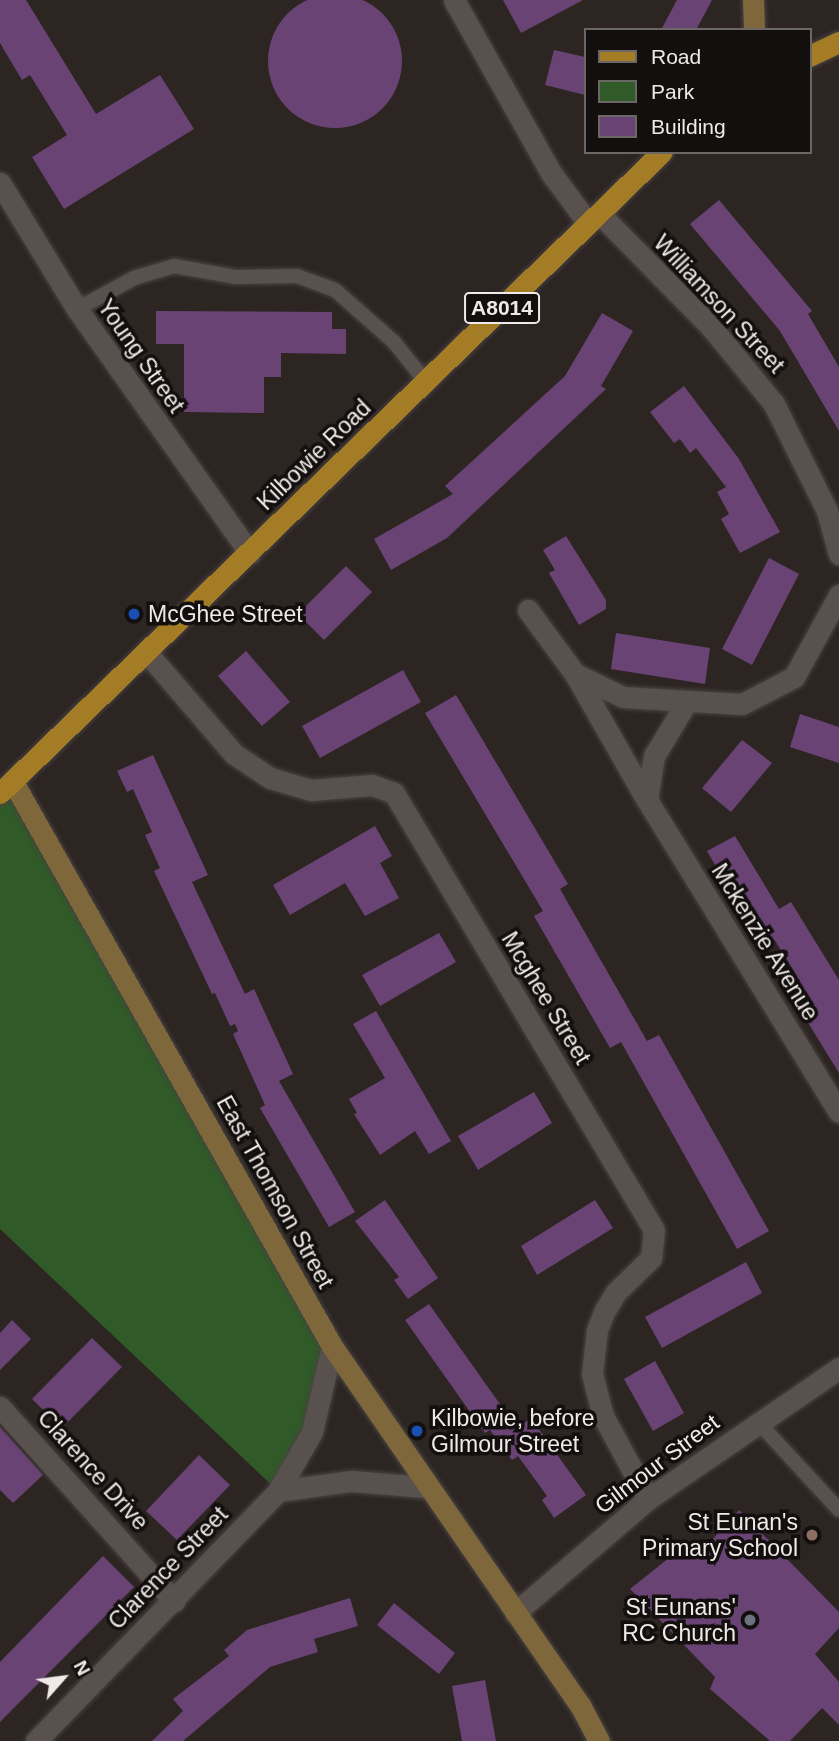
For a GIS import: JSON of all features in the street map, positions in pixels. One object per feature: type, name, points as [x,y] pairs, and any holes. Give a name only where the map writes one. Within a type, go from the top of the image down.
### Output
[{"type":"main road","points":[[811,55],[839,42]]},
{"type":"main road","name":"Kilbowie Road","points":[[6,788],[148,654],[660,154]]},
{"type":"street","name":"Williamson Street","points":[[454,0],[551,173],[593,218],[712,328],[774,404],[827,511],[839,554]]},
{"type":"street","points":[[753,0],[754,28]]},
{"type":"street","name":"Young Street","points":[[0,183],[77,309],[250,553]]},
{"type":"street","name":"Mckenzie Avenue","points":[[575,674],[622,697],[686,703],[742,704],[794,677],[839,595]]},
{"type":"street","name":"Mckenzie Avenue","points":[[528,610],[575,674],[647,800],[839,1112]]},
{"type":"street","name":"Mcghee Street","points":[[148,654],[234,754],[261,773],[311,790],[372,785],[394,793],[654,1230],[651,1258],[615,1292],[605,1310],[597,1330],[592,1374],[603,1416],[648,1499]]},
{"type":"street","points":[[647,800],[654,756],[686,703]]},
{"type":"street","name":"East Thomson Street","points":[[6,788],[332,1346],[599,1741]]},
{"type":"street","name":"Clarence Street","points":[[36,1741],[278,1491],[312,1432],[332,1346]]},
{"type":"street","name":"Gilmour Street","points":[[515,1613],[648,1499],[757,1421],[835,1377]]},
{"type":"street","name":"Clarence Drive","points":[[0,1406],[174,1601]]},
{"type":"street","points":[[278,1491],[351,1481],[425,1487]]},
{"type":"lane","points":[[77,309],[134,278],[174,266],[235,277],[297,276],[335,290],[394,342],[426,382]]},
{"type":"lane","points":[[757,1421],[839,1510]]},
{"type":"green space","points":[[13,782],[332,1346],[312,1432],[278,1491],[0,1229],[0,793]]},
{"type":"building","points":[[309,-1],[361,-1],[372,5],[391,24],[401,48],[401,74],[391,98],[372,117],[348,127],[322,127],[298,117],[279,98],[269,74],[269,48],[273,35],[288,14]]},
{"type":"building","points":[[0,0],[26,0],[96,114],[160,75],[194,129],[64,209],[32,157],[67,135],[30,75],[22,80],[0,43]]},
{"type":"building","points":[[503,0],[583,0],[521,33]]},
{"type":"building","points":[[677,0],[712,0],[697,28],[662,28]]},
{"type":"building","points":[[554,50],[584,57],[584,95],[545,85]]},
{"type":"building","points":[[719,200],[812,311],[808,314],[839,367],[839,431],[780,331],[690,224]]},
{"type":"building","points":[[156,311],[332,312],[332,329],[346,329],[346,354],[281,353],[281,377],[264,377],[264,413],[184,412],[184,344],[156,344]]},
{"type":"building","points":[[602,313],[633,331],[601,386],[606,389],[447,538],[391,570],[374,539],[453,494],[445,486],[565,376]]},
{"type":"building","points":[[684,386],[739,459],[780,532],[740,553],[721,519],[729,514],[717,492],[726,487],[696,448],[690,453],[680,439],[674,443],[650,412]]},
{"type":"building","points":[[566,536],[606,600],[606,609],[579,625],[549,573],[555,570],[543,550]]},
{"type":"building","points":[[769,558],[799,574],[752,665],[722,649]]},
{"type":"building","points":[[346,566],[372,592],[324,640],[298,614]]},
{"type":"building","points":[[616,633],[710,648],[705,684],[611,669]]},
{"type":"building","points":[[246,651],[290,702],[262,726],[218,676]]},
{"type":"building","points":[[403,670],[421,702],[320,758],[302,726]]},
{"type":"building","points":[[456,695],[568,884],[560,889],[647,1041],[659,1035],[769,1231],[737,1249],[621,1042],[610,1048],[534,916],[543,911],[425,713]]},
{"type":"building","points":[[800,714],[839,727],[839,763],[790,747]]},
{"type":"building","points":[[742,740],[772,763],[731,812],[702,788]]},
{"type":"building","points":[[153,755],[208,875],[192,882],[245,994],[254,989],[293,1074],[279,1081],[355,1212],[329,1227],[260,1108],[265,1105],[233,1034],[238,1031],[235,1024],[230,1026],[215,993],[212,994],[154,871],[160,868],[145,835],[152,832],[133,789],[127,792],[117,771]]},
{"type":"building","points":[[375,826],[392,856],[380,863],[399,898],[365,916],[345,883],[290,915],[273,885]]},
{"type":"building","points":[[735,836],[779,909],[791,902],[839,980],[839,1073],[807,1021],[814,1017],[794,985],[800,981],[774,939],[769,943],[747,907],[742,911],[707,851]]},
{"type":"building","points":[[439,933],[456,962],[380,1006],[362,975]]},
{"type":"building","points":[[376,1011],[451,1141],[429,1154],[415,1131],[380,1155],[354,1114],[357,1113],[349,1099],[385,1078],[353,1024]]},
{"type":"building","points":[[534,1092],[552,1123],[478,1170],[458,1136]]},
{"type":"building","points":[[385,1200],[438,1278],[408,1299],[394,1280],[399,1277],[355,1221]]},
{"type":"building","points":[[595,1200],[613,1228],[537,1275],[521,1246]]},
{"type":"building","points":[[746,1262],[762,1293],[662,1348],[645,1317]]},
{"type":"building","points":[[429,1304],[517,1428],[531,1418],[586,1495],[554,1518],[542,1500],[547,1496],[518,1456],[512,1460],[490,1430],[485,1433],[405,1320]]},
{"type":"building","points":[[12,1320],[31,1339],[0,1370],[0,1333]]},
{"type":"building","points":[[92,1338],[122,1367],[62,1428],[32,1399]]},
{"type":"building","points":[[655,1361],[684,1413],[653,1431],[624,1379]]},
{"type":"building","points":[[0,1427],[43,1475],[13,1503],[0,1490]]},
{"type":"building","points":[[199,1455],[230,1485],[177,1540],[146,1511]]},
{"type":"building","name":"St Eunans' RC Church","points":[[739,1510],[839,1612],[839,1628],[815,1654],[839,1682],[839,1725],[822,1708],[790,1741],[770,1741],[710,1689],[715,1677],[630,1589],[689,1542],[703,1550]]},
{"type":"building","points":[[103,1556],[134,1587],[0,1722],[0,1662]]},
{"type":"building","points":[[350,1598],[358,1626],[314,1639],[318,1652],[270,1667],[183,1741],[152,1741],[183,1711],[173,1699],[229,1656],[224,1650],[247,1630]]},
{"type":"building","points":[[394,1603],[455,1653],[439,1674],[377,1625]]},
{"type":"building","points":[[485,1680],[496,1741],[462,1741],[452,1686]]},
{"type":"place","name":"McGhee Street","points":[[134,614]]},
{"type":"place","name":"Kilbowie, before Gilmour Street","points":[[417,1431]]},
{"type":"place","name":"St Eunan's Primary School","points":[[812,1535]]},
{"type":"place","name":"St Eunans' RC Church","points":[[750,1620]]}]
